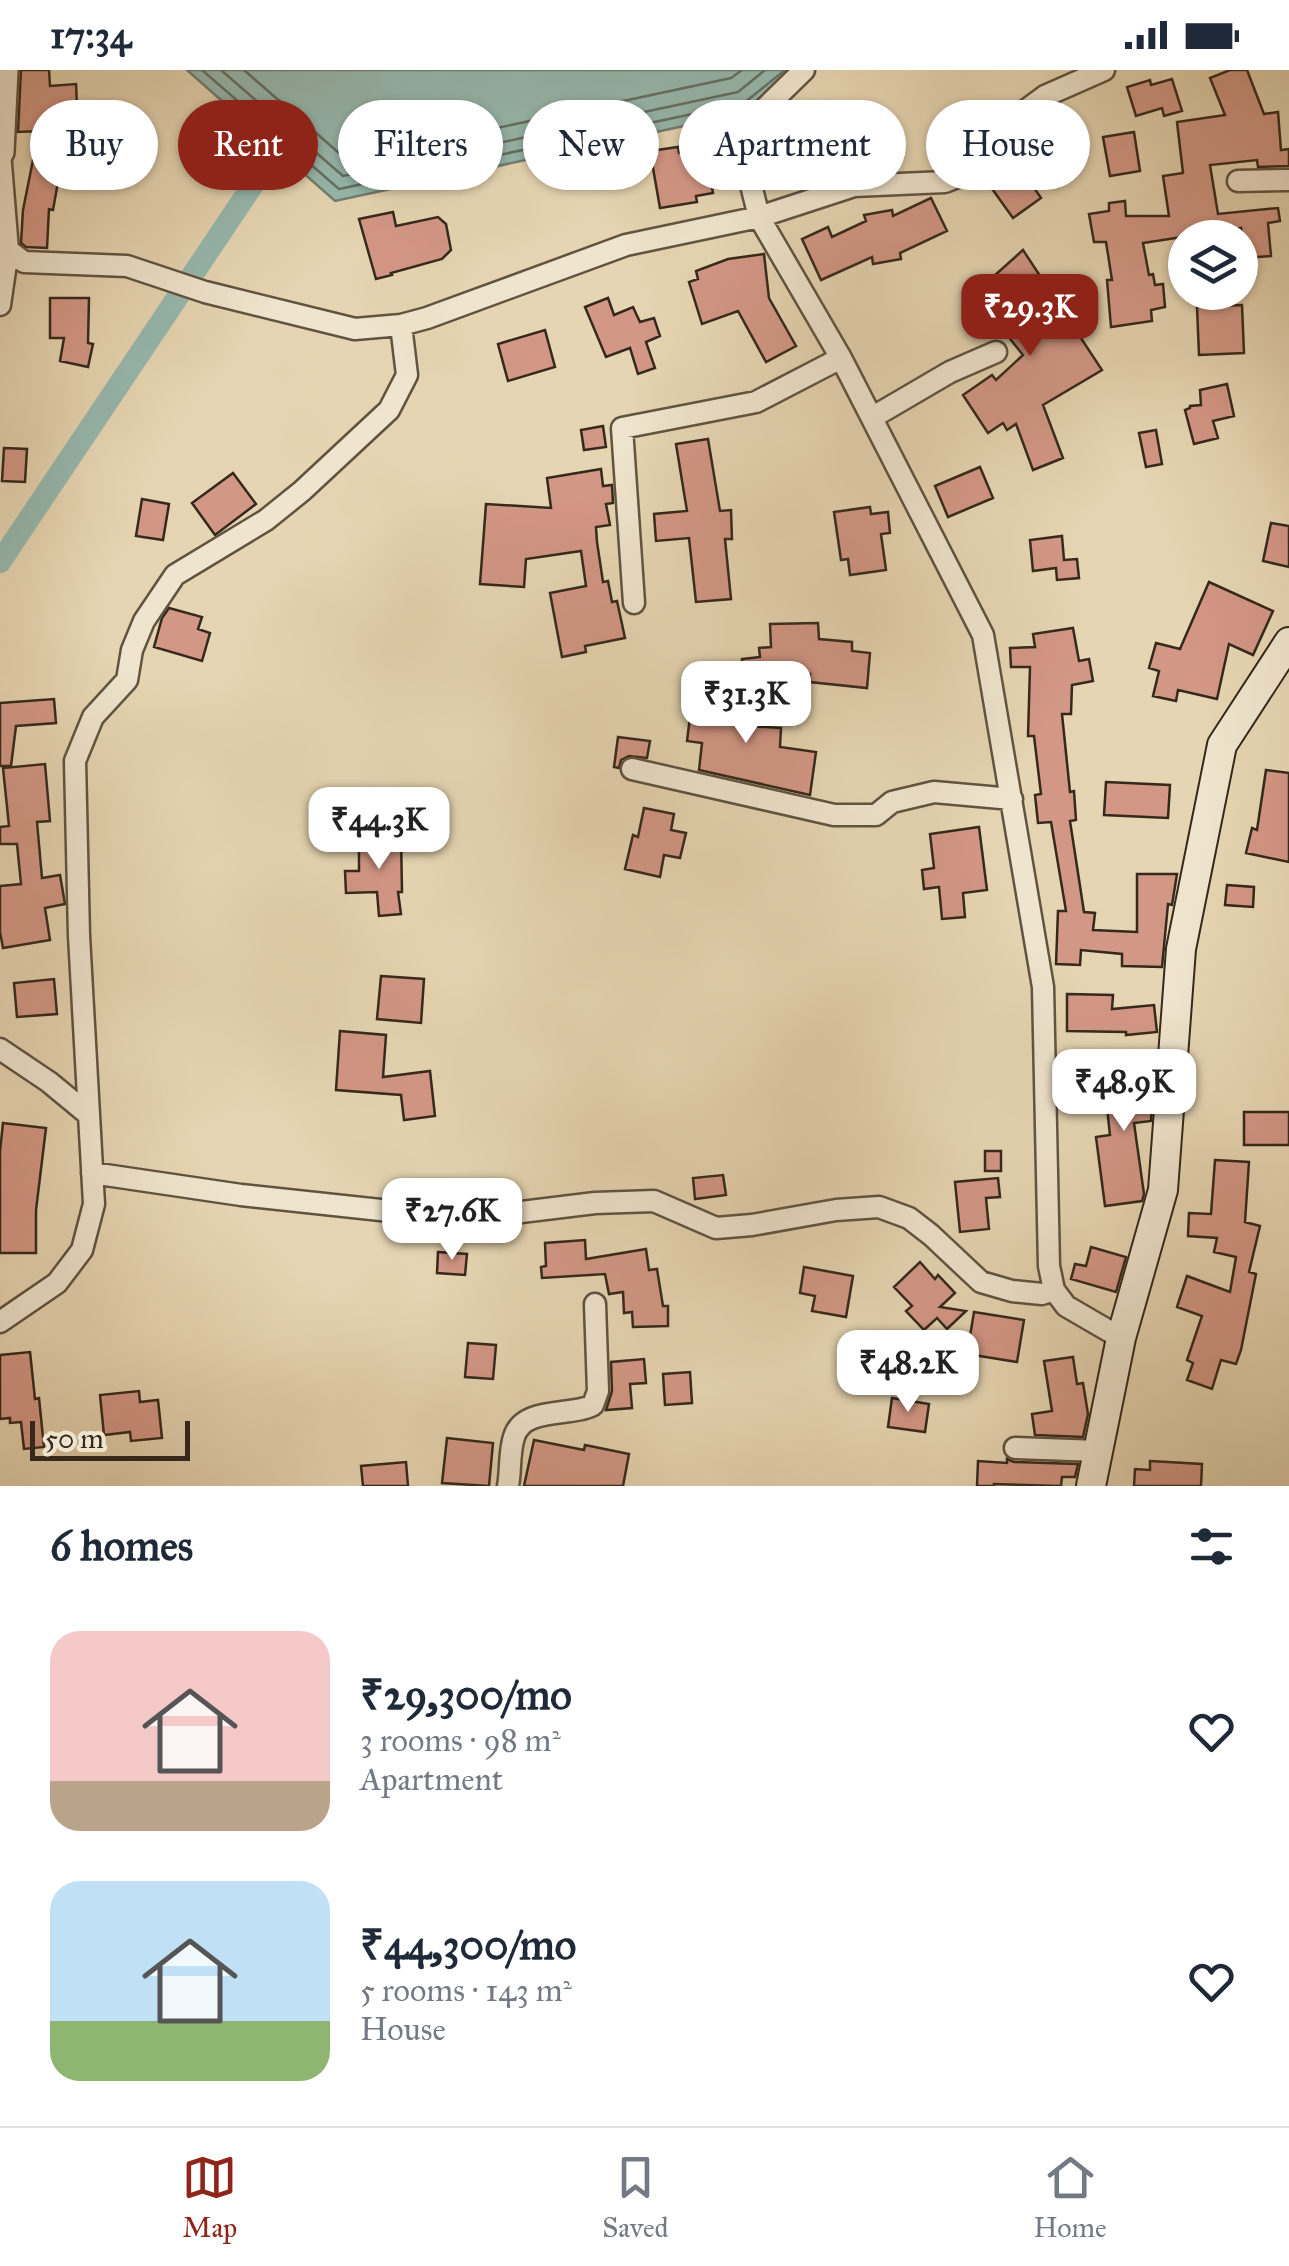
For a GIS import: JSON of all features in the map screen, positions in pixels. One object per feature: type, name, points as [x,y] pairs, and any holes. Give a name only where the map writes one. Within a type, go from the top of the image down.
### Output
[{"type":"main road","points":[[1092,1486],[1121,1338],[1163,1190],[1182,949],[1222,745],[1289,642]]},
{"type":"street","points":[[0,305],[8,250],[0,152],[6,70]]},
{"type":"street","points":[[804,70],[759,114],[741,145],[759,217],[841,358],[984,635],[1043,987],[1050,1266],[1054,1290],[1066,1306],[1121,1338]]},
{"type":"street","points":[[8,250],[24,262],[127,266],[205,292],[356,329],[402,325],[626,245],[759,217],[854,186],[946,182],[974,170],[983,142],[1045,96],[1104,70]]},
{"type":"street","points":[[1238,181],[1289,180]]},
{"type":"street","points":[[0,1322],[57,1283],[82,1250],[94,1204],[79,936],[75,761],[93,717],[127,680],[132,650],[144,622],[176,575],[266,520],[389,410],[407,375],[402,325]]},
{"type":"street","points":[[872,417],[950,372],[996,352]]},
{"type":"street","points":[[634,603],[622,428],[756,402],[841,358]]},
{"type":"street","points":[[632,768],[834,815],[876,815],[892,802],[934,792],[1012,799]]},
{"type":"street","points":[[0,1048],[90,1115]]},
{"type":"street","points":[[92,1173],[241,1195],[464,1220],[595,1203],[654,1200],[716,1228],[879,1207],[909,1218],[981,1282],[1012,1291],[1042,1294],[1054,1290]]},
{"type":"street","points":[[508,1486],[514,1435],[523,1422],[593,1405],[598,1391],[595,1304]]},
{"type":"street","points":[[1015,1448],[1098,1451]]},
{"type":"water","points":[[187,70],[801,70],[764,100],[679,100],[679,127],[659,131],[659,100],[523,100],[523,161],[503,165],[503,100],[338,100],[338,190],[386,190],[335,201],[318,186],[318,100],[221,100]]},
{"type":"building","points":[[21,70],[49,70],[50,86],[76,84],[77,100],[30,100],[30,131],[18,132]]},
{"type":"building","points":[[1230,70],[1247,70],[1264,114],[1278,112],[1281,150],[1289,149],[1289,166],[1258,167],[1257,160],[1210,165],[1218,214],[1278,208],[1280,221],[1268,223],[1271,256],[1258,257],[1258,220],[1168,220],[1168,239],[1143,243],[1149,275],[1153,274],[1155,285],[1163,284],[1165,307],[1151,310],[1152,321],[1111,327],[1107,280],[1112,280],[1106,242],[1094,242],[1089,214],[1109,211],[1109,203],[1125,201],[1126,216],[1169,216],[1163,176],[1183,173],[1177,122],[1225,115],[1210,78]]},
{"type":"building","points":[[1172,79],[1182,111],[1164,116],[1162,108],[1136,116],[1127,87]]},
{"type":"building","points":[[1134,132],[1140,171],[1110,176],[1103,137]]},
{"type":"building","points":[[678,147],[679,190],[713,193],[696,196],[697,202],[660,208],[659,150]]},
{"type":"building","points":[[30,175],[30,190],[57,190],[53,210],[49,209],[47,248],[21,243]]},
{"type":"building","points":[[993,190],[1036,190],[1041,198],[1013,218]]},
{"type":"building","points":[[931,198],[947,231],[900,253],[901,259],[873,264],[872,257],[821,280],[802,239],[828,227],[832,237],[866,221],[864,215],[892,210],[893,216]]},
{"type":"building","points":[[393,212],[396,226],[438,217],[446,224],[451,250],[442,259],[376,279],[359,219]]},
{"type":"building","points":[[1023,250],[1102,370],[1043,405],[1063,458],[1033,470],[1016,424],[1007,430],[1003,423],[988,433],[963,395],[992,375],[996,380],[1023,355],[974,294]]},
{"type":"building","points":[[764,254],[769,298],[796,346],[766,362],[738,311],[702,324],[689,282],[698,279],[696,271],[728,259]]},
{"type":"building","points":[[50,298],[89,298],[88,343],[93,344],[88,367],[60,361],[64,338],[50,338]]},
{"type":"building","points":[[608,298],[614,315],[633,307],[640,322],[654,318],[660,336],[646,342],[655,368],[638,374],[630,348],[606,357],[585,307]]},
{"type":"building","points":[[1197,310],[1242,310],[1244,353],[1199,355]]},
{"type":"building","points":[[545,330],[555,367],[508,381],[498,344]]},
{"type":"building","points":[[1227,384],[1234,416],[1213,421],[1218,438],[1194,444],[1185,410],[1201,405],[1200,390]]},
{"type":"building","points":[[603,426],[606,447],[584,450],[581,430]]},
{"type":"building","points":[[1156,430],[1162,464],[1146,467],[1139,433]]},
{"type":"building","points":[[708,439],[720,511],[731,510],[732,539],[725,539],[731,599],[696,602],[689,538],[656,541],[654,514],[687,511],[676,444]]},
{"type":"building","points":[[4,448],[27,449],[25,482],[2,481]]},
{"type":"building","points":[[980,467],[993,498],[948,517],[935,486]]},
{"type":"building","points":[[601,469],[603,486],[612,485],[613,503],[606,504],[610,525],[596,527],[597,542],[603,582],[608,581],[612,602],[617,601],[625,638],[585,646],[586,652],[562,657],[550,593],[586,586],[581,551],[526,559],[524,587],[480,584],[486,504],[551,508],[547,478]]},
{"type":"building","points":[[233,473],[256,504],[215,535],[192,503]]},
{"type":"building","points":[[142,499],[169,504],[163,540],[136,536]]},
{"type":"building","points":[[870,507],[871,514],[888,512],[890,533],[881,534],[886,570],[850,575],[848,559],[841,560],[834,512]]},
{"type":"building","points":[[1271,523],[1289,526],[1289,567],[1263,561]]},
{"type":"building","points":[[1062,536],[1064,560],[1077,559],[1079,578],[1057,580],[1056,568],[1033,571],[1030,540]]},
{"type":"building","points":[[1209,582],[1273,611],[1253,655],[1229,644],[1217,699],[1178,690],[1176,701],[1153,696],[1159,671],[1149,668],[1156,643],[1180,649]]},
{"type":"building","points":[[169,608],[202,617],[198,629],[210,633],[202,661],[154,647]]},
{"type":"building","points":[[818,623],[819,639],[852,642],[852,651],[870,653],[867,688],[810,682],[810,674],[744,680],[742,659],[760,657],[759,648],[771,647],[770,624]]},
{"type":"building","points":[[1073,628],[1079,661],[1089,659],[1093,681],[1072,685],[1071,714],[1062,714],[1070,792],[1074,791],[1076,820],[1070,821],[1084,912],[1095,913],[1093,930],[1137,932],[1137,874],[1177,874],[1172,905],[1168,904],[1162,967],[1122,966],[1122,954],[1081,950],[1080,965],[1056,964],[1058,911],[1066,911],[1051,822],[1038,823],[1035,795],[1041,794],[1034,736],[1028,736],[1030,667],[1011,667],[1010,648],[1035,647],[1033,634]]},
{"type":"building","points":[[693,693],[751,701],[748,726],[781,728],[780,747],[816,752],[810,795],[699,770],[702,743],[687,741]]},
{"type":"building","points":[[54,699],[56,723],[16,726],[11,766],[0,766],[0,703]]},
{"type":"building","points":[[618,737],[650,741],[647,758],[629,756],[621,760],[619,768],[614,767]]},
{"type":"building","points":[[45,764],[50,821],[37,822],[42,878],[60,875],[65,904],[45,908],[50,940],[3,948],[0,886],[21,884],[17,844],[0,844],[0,827],[9,826],[3,768]]},
{"type":"building","points":[[1266,770],[1289,773],[1289,862],[1246,853],[1252,828],[1257,830]]},
{"type":"building","points":[[1106,782],[1170,785],[1168,818],[1104,815]]},
{"type":"building","points":[[644,808],[674,814],[671,830],[686,833],[680,858],[664,855],[660,877],[625,869]]},
{"type":"building","points":[[979,827],[987,890],[963,893],[965,917],[942,919],[939,887],[924,889],[922,870],[934,868],[930,834]]},
{"type":"building","points":[[401,836],[401,914],[379,916],[377,892],[346,893],[345,871],[359,871],[359,837]]},
{"type":"building","points":[[1227,885],[1254,887],[1253,907],[1225,905]]},
{"type":"building","points":[[381,976],[424,979],[421,1023],[377,1019]]},
{"type":"building","points":[[54,979],[57,1014],[17,1017],[14,983]]},
{"type":"building","points":[[1067,994],[1113,995],[1112,1009],[1154,1005],[1157,1032],[1126,1035],[1067,1031]]},
{"type":"building","points":[[340,1031],[386,1035],[383,1077],[430,1071],[435,1116],[404,1120],[401,1095],[336,1090]]},
{"type":"building","points":[[1148,1067],[1150,1079],[1154,1078],[1151,1121],[1134,1123],[1142,1201],[1105,1206],[1096,1137],[1110,1135],[1103,1071]]},
{"type":"building","points":[[1244,1112],[1289,1112],[1289,1145],[1244,1145]]},
{"type":"building","points":[[3,1123],[46,1128],[36,1210],[36,1253],[0,1253]]},
{"type":"building","points":[[985,1151],[1001,1151],[1001,1171],[985,1171]]},
{"type":"building","points":[[1215,1160],[1249,1162],[1245,1222],[1260,1226],[1249,1272],[1256,1274],[1241,1350],[1236,1364],[1221,1360],[1212,1389],[1187,1380],[1193,1363],[1187,1360],[1202,1316],[1177,1307],[1187,1276],[1230,1292],[1236,1257],[1214,1252],[1217,1238],[1188,1236],[1189,1213],[1211,1214]]},
{"type":"building","points":[[723,1175],[726,1195],[695,1199],[693,1178]]},
{"type":"building","points":[[998,1178],[1000,1197],[986,1198],[989,1229],[960,1232],[955,1182]]},
{"type":"building","points":[[585,1240],[586,1259],[646,1249],[649,1270],[657,1269],[663,1306],[668,1306],[668,1326],[633,1327],[632,1312],[624,1313],[623,1292],[609,1294],[605,1274],[542,1278],[545,1243]]},
{"type":"building","points":[[1091,1247],[1126,1257],[1116,1292],[1071,1279],[1075,1264],[1086,1266]]},
{"type":"building","points":[[438,1252],[467,1254],[465,1275],[437,1273]]},
{"type":"building","points":[[920,1262],[955,1293],[940,1307],[966,1311],[947,1329],[937,1318],[924,1330],[906,1311],[912,1306],[894,1287]]},
{"type":"building","points":[[804,1267],[853,1276],[846,1317],[812,1311],[815,1296],[800,1293]]},
{"type":"building","points":[[974,1312],[1024,1320],[1017,1362],[967,1354]]},
{"type":"building","points":[[468,1343],[496,1345],[493,1379],[465,1377]]},
{"type":"building","points":[[30,1352],[44,1447],[24,1449],[21,1422],[0,1419],[0,1355]]},
{"type":"building","points":[[1073,1357],[1077,1384],[1083,1383],[1088,1414],[1083,1437],[1035,1435],[1032,1414],[1052,1411],[1044,1361]]},
{"type":"building","points":[[644,1359],[646,1383],[630,1384],[632,1408],[606,1410],[612,1391],[611,1362]]},
{"type":"building","points":[[690,1372],[692,1403],[665,1405],[663,1374]]},
{"type":"building","points":[[139,1391],[140,1402],[158,1400],[162,1438],[131,1441],[130,1432],[104,1435],[100,1395]]},
{"type":"building","points":[[892,1398],[929,1404],[925,1432],[888,1427]]},
{"type":"building","points":[[447,1438],[493,1443],[489,1486],[442,1483]]},
{"type":"building","points":[[534,1440],[629,1454],[623,1486],[524,1486]]},
{"type":"building","points":[[1007,1459],[1078,1464],[1075,1477],[1062,1477],[1061,1486],[977,1486],[978,1461],[1007,1463]]},
{"type":"building","points":[[1150,1461],[1202,1464],[1201,1486],[1134,1486],[1135,1469],[1150,1470]]},
{"type":"building","points":[[406,1462],[408,1486],[363,1486],[361,1466]]},
{"type":"waterway","points":[[0,562],[249,190]]}]
